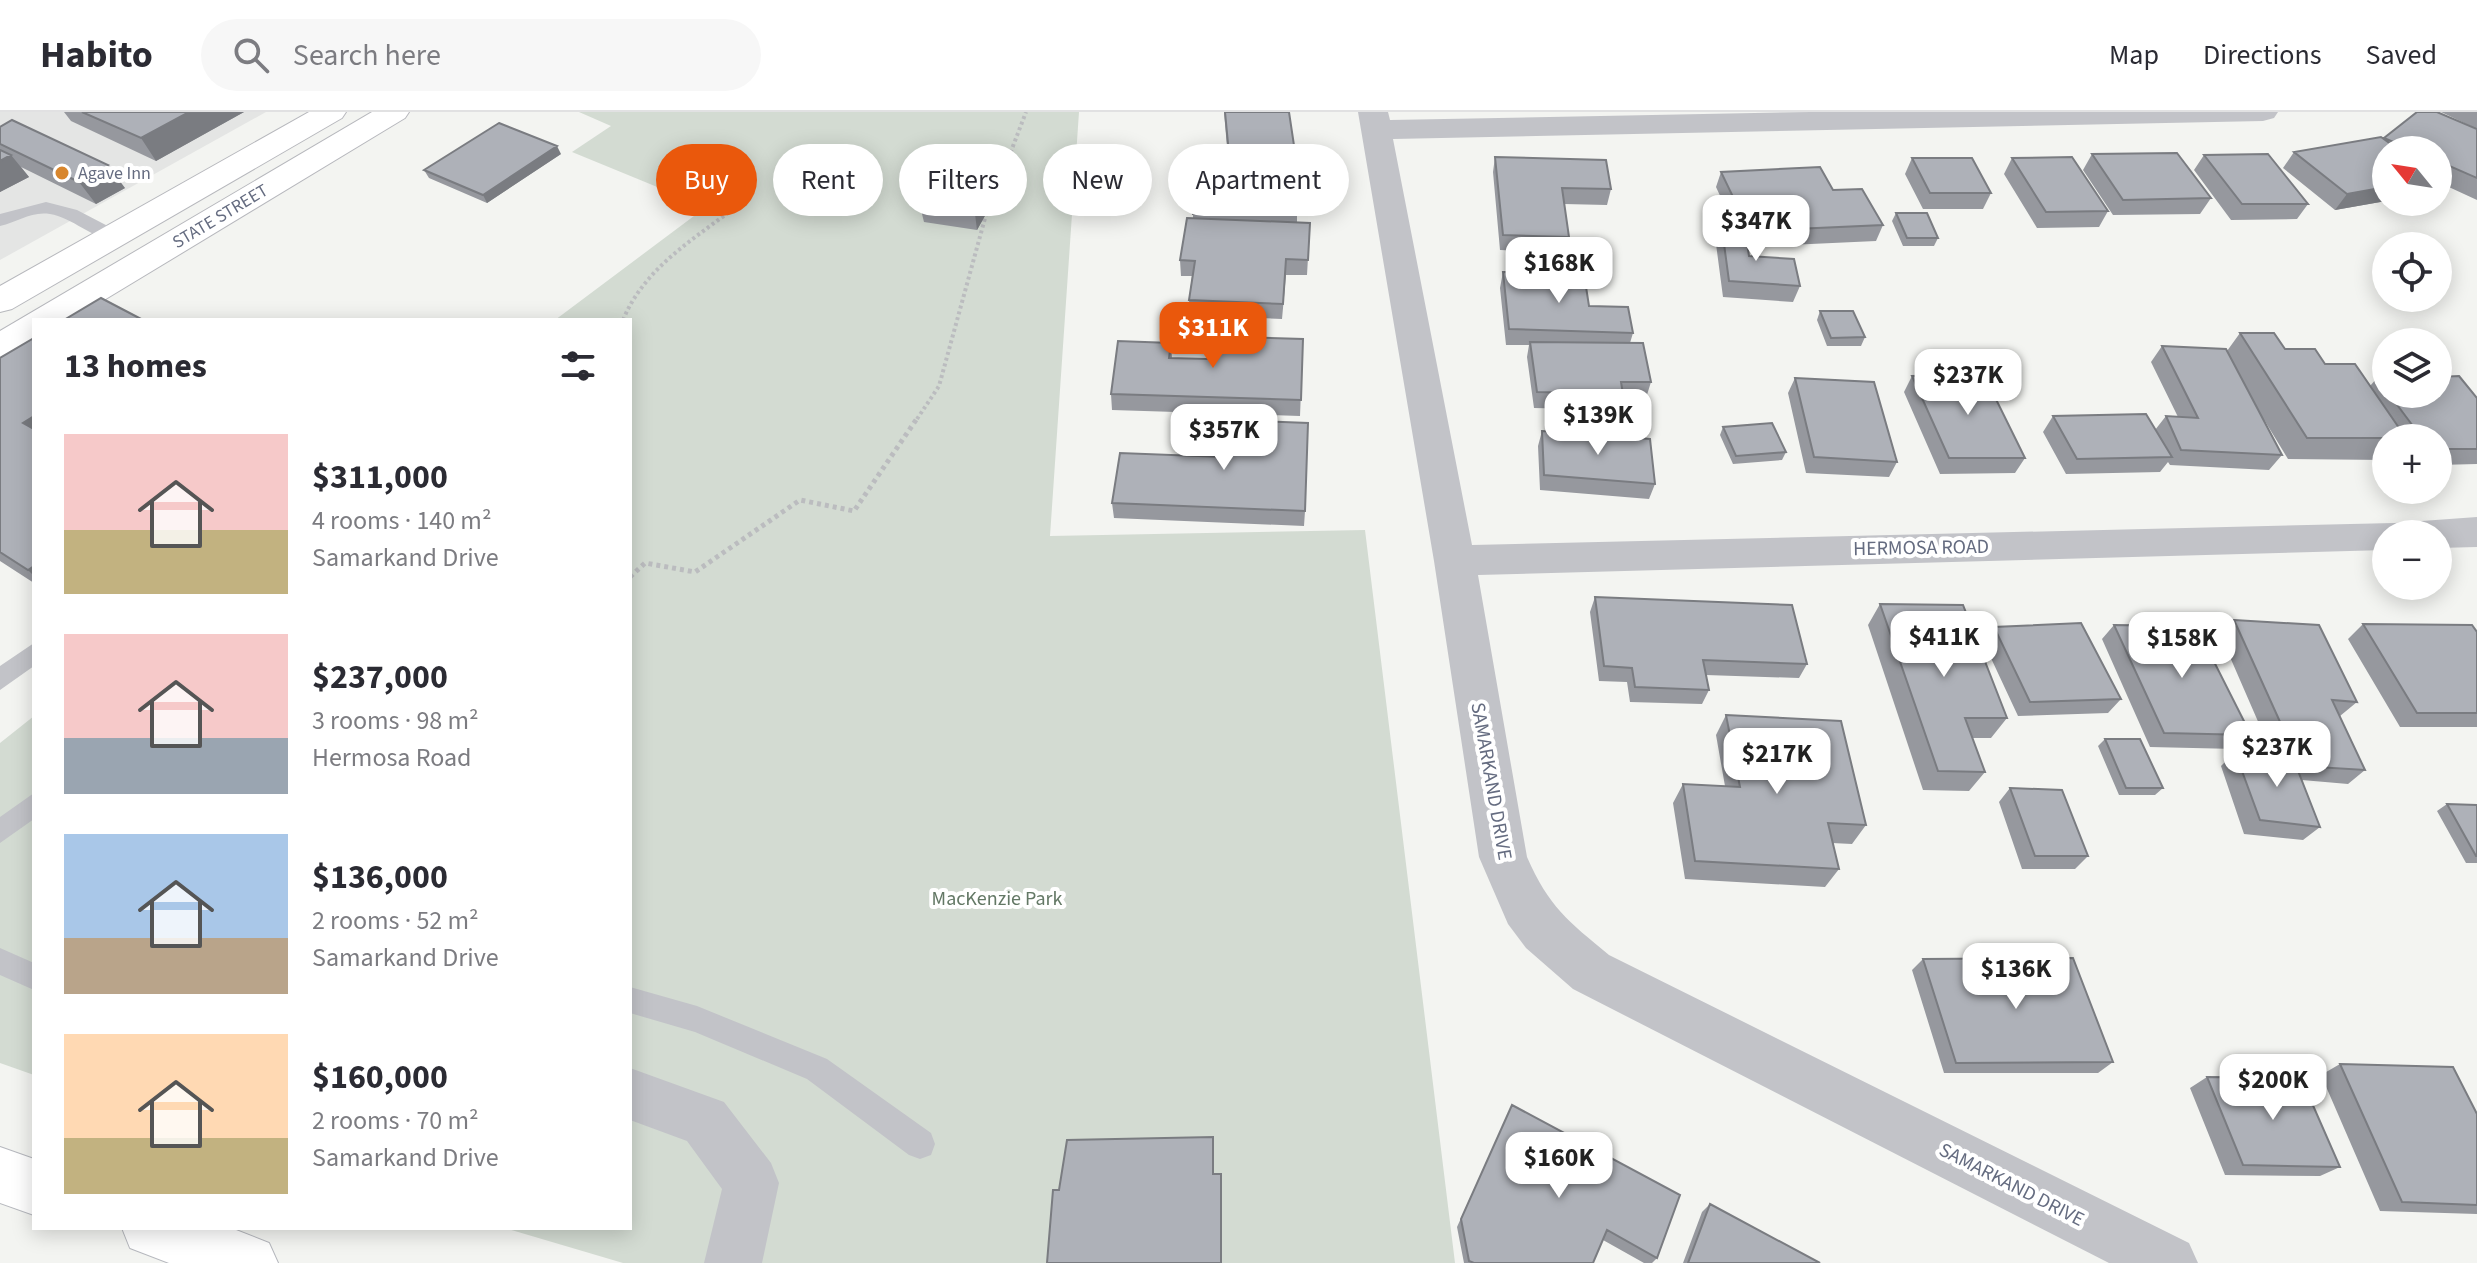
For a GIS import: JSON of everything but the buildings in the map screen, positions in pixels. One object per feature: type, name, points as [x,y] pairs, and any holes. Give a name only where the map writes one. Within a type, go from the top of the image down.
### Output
[{"type":"main road","name":"STATE STREET","points":[[0,301],[331,112]]},
{"type":"main road","name":"STATE STREET","points":[[48,318],[394,112]]},
{"type":"main road","points":[[0,347],[32,328]]},
{"type":"main road","points":[[0,1175],[32,1186]]},
{"type":"main road","points":[[156,1230],[249,1263]]},
{"type":"street","points":[[1374,121],[2263,112]]},
{"type":"street","name":"SAMARKAND DRIVE","points":[[1374,121],[1455,561],[1503,857],[1525,908],[1544,932],[1591,972],[2169,1263]]},
{"type":"street","points":[[2452,533],[2477,532]]},
{"type":"street","name":"HERMOSA ROAD","points":[[1455,561],[1574,555],[2372,535]]},
{"type":"street","points":[[632,1095],[705,1121],[751,1183],[733,1263]]},
{"type":"lane","points":[[0,221],[24,208],[44,205],[116,235]]},
{"type":"lane","points":[[0,680],[32,654]]},
{"type":"lane","points":[[0,832],[32,806]]},
{"type":"lane","points":[[0,961],[32,976]]},
{"type":"lane","points":[[632,1001],[697,1019],[817,1069],[920,1144]]},
{"type":"path","points":[[1013,144],[1026,112]]},
{"type":"path","points":[[624,318],[632,296],[657,271],[724,216]]},
{"type":"path","points":[[632,575],[645,563],[695,572],[800,500],[854,511],[939,386],[985,216]]},
{"type":"shaded area","points":[[0,112],[266,112],[0,260]]},
{"type":"green space","name":"MacKenzie Park","points":[[579,112],[1079,112],[1077,144],[1043,144],[1043,216],[1072,216],[1050,536],[1365,530],[1455,1263],[623,1263],[512,1230],[632,1230],[632,318],[558,318],[694,216],[757,216],[757,144],[656,144],[656,186],[572,152],[611,126]]},
{"type":"green space","points":[[32,718],[32,1074],[0,1063],[0,743]]},
{"type":"place","name":"Agave Inn","points":[[62,173]]}]
